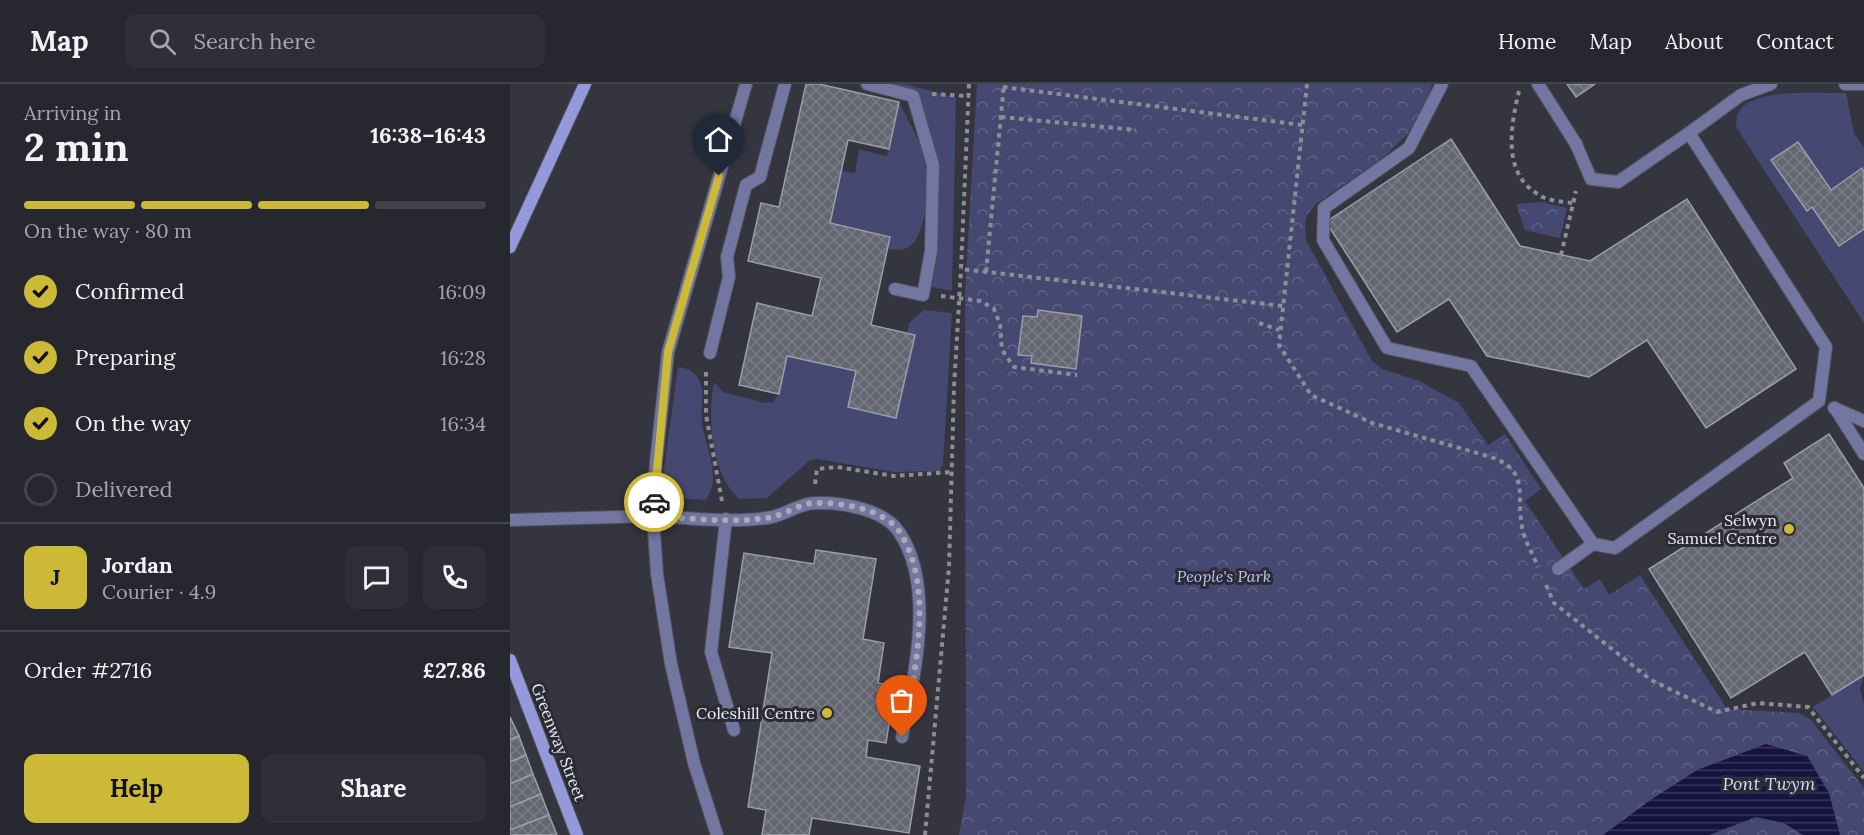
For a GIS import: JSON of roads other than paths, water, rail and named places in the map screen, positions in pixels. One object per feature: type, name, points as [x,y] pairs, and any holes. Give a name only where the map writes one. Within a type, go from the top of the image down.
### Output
[{"type":"main road","points":[[510,247],[585,84]]},
{"type":"main road","name":"Greenway Street","points":[[510,660],[577,835]]},
{"type":"street","points":[[717,835],[694,763],[671,664],[657,574],[653,516],[656,462],[668,352],[746,84]]},
{"type":"street","points":[[710,353],[729,277],[727,257],[746,185],[760,177],[785,84]]},
{"type":"street","points":[[867,84],[913,96],[933,165],[932,251],[923,295],[895,289]]},
{"type":"street","points":[[1442,84],[1409,147],[1324,208],[1323,240],[1387,348],[1470,366],[1593,544],[1615,548],[1819,401],[1826,347],[1689,133]]},
{"type":"street","points":[[1538,84],[1576,144],[1591,179],[1618,182],[1741,95],[1771,84]]},
{"type":"street","points":[[1845,84],[1864,84]]},
{"type":"street","points":[[1819,401],[1864,421]]},
{"type":"street","points":[[1835,408],[1864,454]]},
{"type":"street","points":[[510,520],[653,516],[726,519],[773,517],[814,502],[871,510],[898,530],[915,567],[919,608],[915,671],[902,737]]},
{"type":"street","points":[[726,519],[711,652],[734,730]]},
{"type":"street","points":[[1558,569],[1593,544]]},
{"type":"water","name":"Pont Twym","points":[[1766,744],[1807,756],[1829,793],[1840,835],[1803,835],[1784,823],[1756,817],[1709,835],[1603,835],[1649,801],[1697,770]]},
{"type":"place","name":"Selwyn Samuel Centre","points":[[1789,529]]},
{"type":"place","name":"Coleshill Centre","points":[[827,713]]},
{"type":"park label","name":"People's Park","points":[[1224,576]]}]
